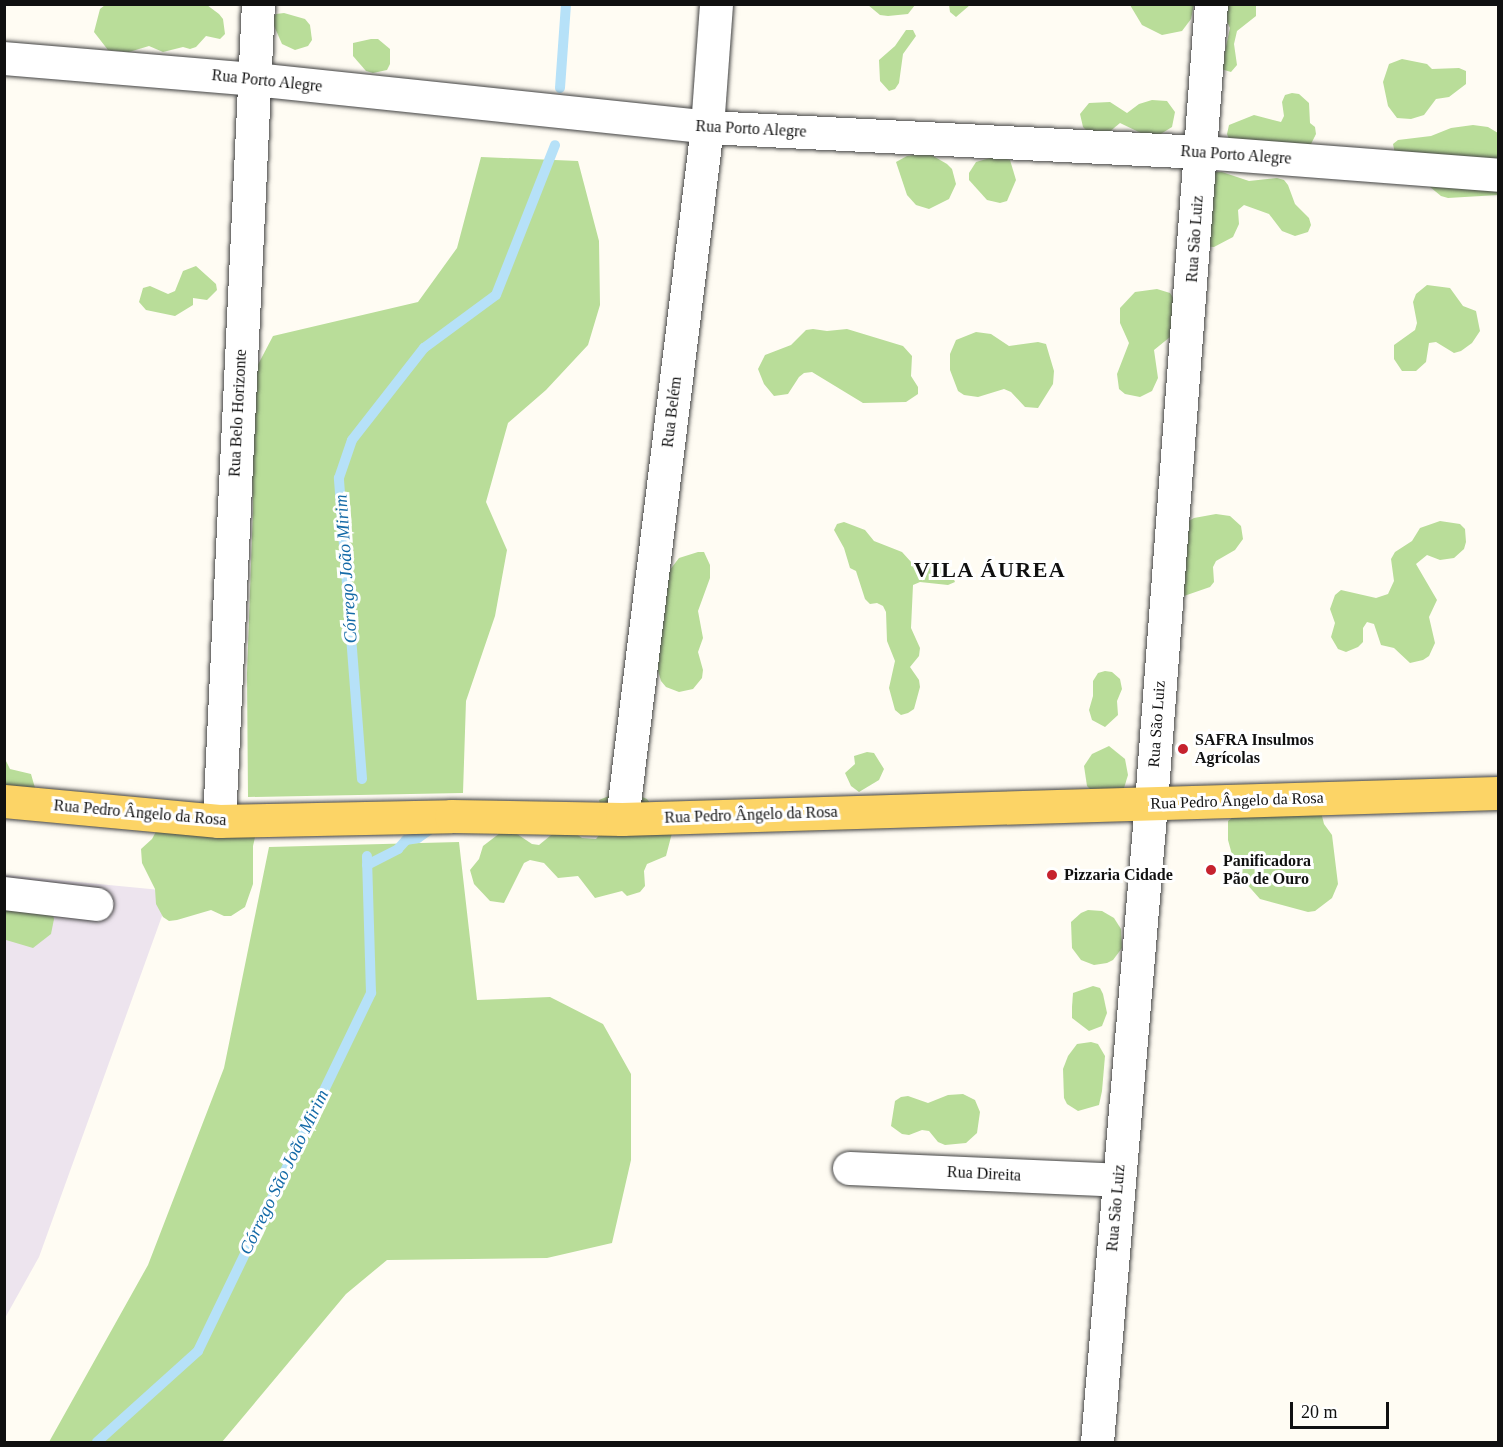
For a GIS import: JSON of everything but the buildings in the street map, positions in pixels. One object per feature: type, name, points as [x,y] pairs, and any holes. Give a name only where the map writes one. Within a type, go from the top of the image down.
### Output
[{"type":"main road","name":"Rua Pedro Ângelo da Rosa","points":[[4,801],[219,821],[451,816],[622,819],[1498,793]]},
{"type":"street","name":"Rua Belo Horizonte","points":[[219,821],[258,4]]},
{"type":"street","name":"Rua Belém","points":[[622,819],[707,127],[716,4]]},
{"type":"street","name":"Rua São Luiz","points":[[1097,1443],[1151,803],[1202,152],[1211,4]]},
{"type":"street","name":"Rua Porto Alegre","points":[[4,58],[254,79],[707,127],[1202,152],[1498,175]]},
{"type":"street","points":[[4,893],[96,904]]},
{"type":"street","name":"Rua Direita","points":[[849,1168],[1119,1180]]},
{"type":"shaded area","points":[[5,875],[171,891],[39,1257],[5,1318]]},
{"type":"green space","points":[[949,4],[970,5],[956,17],[950,12]]},
{"type":"green space","points":[[1194,4],[1191,19],[1182,31],[1162,35],[1142,25],[1130,5]]},
{"type":"green space","points":[[105,5],[207,5],[223,19],[225,34],[220,39],[206,36],[196,47],[190,49],[183,47],[163,52],[149,46],[129,52],[108,50],[94,32],[100,9]]},
{"type":"green space","points":[[868,5],[915,5],[908,14],[888,16],[880,15]]},
{"type":"green space","points":[[1219,5],[1256,5],[1256,16],[1237,31],[1234,44],[1237,65],[1231,72],[1221,69],[1230,28]]},
{"type":"green space","points":[[284,13],[305,19],[310,25],[312,40],[308,46],[295,50],[282,44],[271,19],[276,14]]},
{"type":"green space","points":[[906,30],[913,30],[916,36],[903,54],[899,83],[895,89],[889,91],[880,81],[879,60],[895,46]]},
{"type":"green space","points":[[378,39],[390,49],[390,64],[387,70],[373,73],[366,71],[353,56],[353,43]]},
{"type":"green space","points":[[1402,59],[1427,64],[1432,69],[1459,68],[1466,71],[1466,84],[1449,97],[1436,99],[1424,115],[1411,119],[1397,118],[1388,106],[1383,82],[1389,64]]},
{"type":"green space","points":[[1299,94],[1309,103],[1310,123],[1315,127],[1316,134],[1310,146],[1232,147],[1227,134],[1229,125],[1254,115],[1281,122],[1284,116],[1282,102],[1285,95]]},
{"type":"green space","points":[[1152,100],[1167,101],[1175,112],[1172,127],[1159,135],[1145,135],[1120,123],[1108,133],[1088,132],[1083,127],[1080,114],[1089,103],[1110,102],[1127,113],[1139,104]]},
{"type":"green space","points":[[1473,125],[1488,127],[1498,133],[1498,195],[1448,198],[1441,196],[1396,159],[1393,144],[1398,140],[1431,136],[1451,128]]},
{"type":"green space","points":[[928,153],[952,169],[956,184],[949,199],[929,209],[916,205],[907,195],[896,162],[907,156]]},
{"type":"green space","points":[[997,156],[1010,160],[1016,180],[1007,201],[1000,203],[987,200],[969,180],[969,173],[976,162]]},
{"type":"green space","points":[[481,157],[578,161],[599,241],[600,305],[588,345],[546,390],[508,423],[486,502],[507,550],[495,616],[466,701],[463,793],[248,797],[247,673],[253,509],[250,380],[273,336],[418,302],[457,248]]},
{"type":"green space","points":[[1214,172],[1222,172],[1249,181],[1277,178],[1284,180],[1295,204],[1309,218],[1311,225],[1308,232],[1295,236],[1282,231],[1269,214],[1244,205],[1238,210],[1239,224],[1233,237],[1214,247],[1200,246]]},
{"type":"green space","points":[[196,266],[216,284],[217,290],[207,300],[193,298],[193,305],[175,316],[146,310],[139,302],[143,288],[150,286],[168,294],[175,291],[183,271]]},
{"type":"green space","points":[[1427,285],[1450,288],[1463,306],[1476,311],[1480,331],[1472,343],[1454,353],[1436,342],[1429,343],[1426,362],[1416,371],[1402,371],[1394,359],[1394,345],[1415,330],[1417,323],[1413,302],[1416,294]]},
{"type":"green space","points":[[1157,289],[1170,293],[1174,299],[1175,333],[1154,350],[1158,378],[1152,391],[1140,397],[1125,394],[1119,389],[1117,374],[1129,343],[1120,323],[1120,308],[1135,292]]},
{"type":"green space","points":[[847,329],[903,346],[912,356],[911,376],[918,387],[918,394],[906,402],[863,403],[812,372],[804,373],[799,377],[788,394],[774,396],[764,384],[758,369],[765,355],[791,345],[806,330],[827,331]]},
{"type":"green space","points":[[976,332],[991,334],[1009,346],[1038,342],[1046,344],[1054,371],[1053,384],[1038,408],[1025,407],[1011,392],[1004,389],[978,397],[964,395],[958,391],[950,370],[950,354],[956,340]]},
{"type":"green space","points":[[1216,514],[1230,516],[1241,526],[1243,539],[1235,550],[1216,561],[1213,567],[1214,582],[1210,587],[1184,596],[1177,595],[1175,529],[1194,518]]},
{"type":"green space","points":[[1440,521],[1460,524],[1465,529],[1466,542],[1464,549],[1454,558],[1440,560],[1427,555],[1416,564],[1437,600],[1429,617],[1435,643],[1429,656],[1410,663],[1394,648],[1381,645],[1374,624],[1367,622],[1363,628],[1363,642],[1358,647],[1346,652],[1338,649],[1331,637],[1335,623],[1330,609],[1335,595],[1341,590],[1376,598],[1388,594],[1394,581],[1391,559],[1395,552],[1412,541],[1420,528]]},
{"type":"green space","points":[[844,522],[865,530],[874,541],[902,552],[912,563],[940,567],[952,575],[955,582],[948,585],[920,582],[913,585],[911,628],[920,648],[919,656],[910,667],[919,680],[920,687],[914,709],[908,713],[901,715],[895,710],[889,688],[895,661],[887,641],[886,612],[883,606],[877,603],[870,604],[865,599],[856,571],[850,568],[844,548],[834,530],[837,524]]},
{"type":"green space","points":[[704,552],[710,565],[710,578],[698,611],[703,638],[698,652],[703,670],[702,678],[693,689],[679,692],[666,687],[661,681],[653,653],[666,575],[679,558]]},
{"type":"green space","points":[[1112,672],[1120,679],[1122,689],[1117,701],[1118,715],[1105,727],[1092,720],[1089,710],[1093,696],[1093,681],[1098,673]]},
{"type":"green space","points":[[1109,746],[1125,759],[1128,775],[1124,788],[1092,791],[1087,786],[1084,766],[1092,754]]},
{"type":"green space","points":[[867,752],[874,753],[884,769],[879,780],[859,792],[851,786],[845,773],[855,764],[854,756]]},
{"type":"green space","points":[[5,759],[10,769],[31,774],[35,788],[5,796]]},
{"type":"green space","points":[[1276,783],[1291,784],[1319,804],[1324,824],[1332,835],[1338,884],[1332,898],[1315,911],[1308,912],[1260,899],[1237,873],[1228,840],[1228,821]]},
{"type":"green space","points":[[619,792],[633,793],[647,799],[672,833],[666,856],[647,864],[644,871],[645,886],[640,892],[627,896],[622,891],[595,898],[578,876],[558,878],[544,863],[530,860],[524,863],[504,903],[490,901],[474,884],[470,870],[479,859],[483,846],[500,833],[514,832],[532,844],[539,845],[556,831],[572,831],[582,838],[596,839],[604,820],[599,800]]},
{"type":"green space","points":[[159,826],[256,833],[253,846],[253,884],[245,907],[231,916],[224,916],[211,910],[177,920],[169,921],[163,917],[156,904],[155,889],[142,863],[141,849],[152,839]]},
{"type":"green space","points":[[459,842],[477,1000],[550,997],[603,1024],[631,1074],[631,1160],[612,1243],[547,1258],[387,1260],[346,1294],[222,1442],[49,1442],[148,1265],[224,1068],[269,847]]},
{"type":"green space","points":[[5,901],[52,912],[54,919],[51,934],[33,948],[6,940]]},
{"type":"green space","points":[[1088,910],[1102,911],[1114,918],[1121,929],[1122,948],[1113,960],[1107,963],[1094,965],[1081,960],[1072,948],[1071,922]]},
{"type":"green space","points":[[1093,986],[1100,988],[1107,1013],[1102,1026],[1089,1031],[1072,1018],[1073,993]]},
{"type":"green space","points":[[1091,1042],[1098,1044],[1105,1056],[1102,1091],[1099,1105],[1078,1111],[1067,1104],[1064,1098],[1063,1069],[1068,1056],[1077,1044]]},
{"type":"green space","points":[[963,1094],[975,1100],[980,1112],[977,1133],[966,1143],[945,1145],[938,1142],[929,1131],[922,1130],[909,1135],[902,1134],[891,1126],[895,1101],[901,1097],[908,1096],[928,1103],[948,1095]]},
{"type":"waterway","name":"Córrego João Mirim","points":[[560,88],[566,4]]},
{"type":"waterway","name":"Córrego João Mirim","points":[[362,779],[339,478],[352,440],[424,348],[496,295],[555,145]]},
{"type":"waterway","points":[[367,865],[398,849],[406,840],[418,838],[435,826]]},
{"type":"waterway","name":"Córrego São João Mirim","points":[[97,1442],[198,1351],[371,993],[367,856]]},
{"type":"place","name":"SAFRA Insulmos Agrícolas","points":[[1183,749]]},
{"type":"place","name":"Panificadora Pão de Ouro","points":[[1211,870]]},
{"type":"place","name":"Pizzaria Cidade","points":[[1052,875]]},
{"type":"district","name":"VILA ÁUREA","points":[[990,570]]}]
